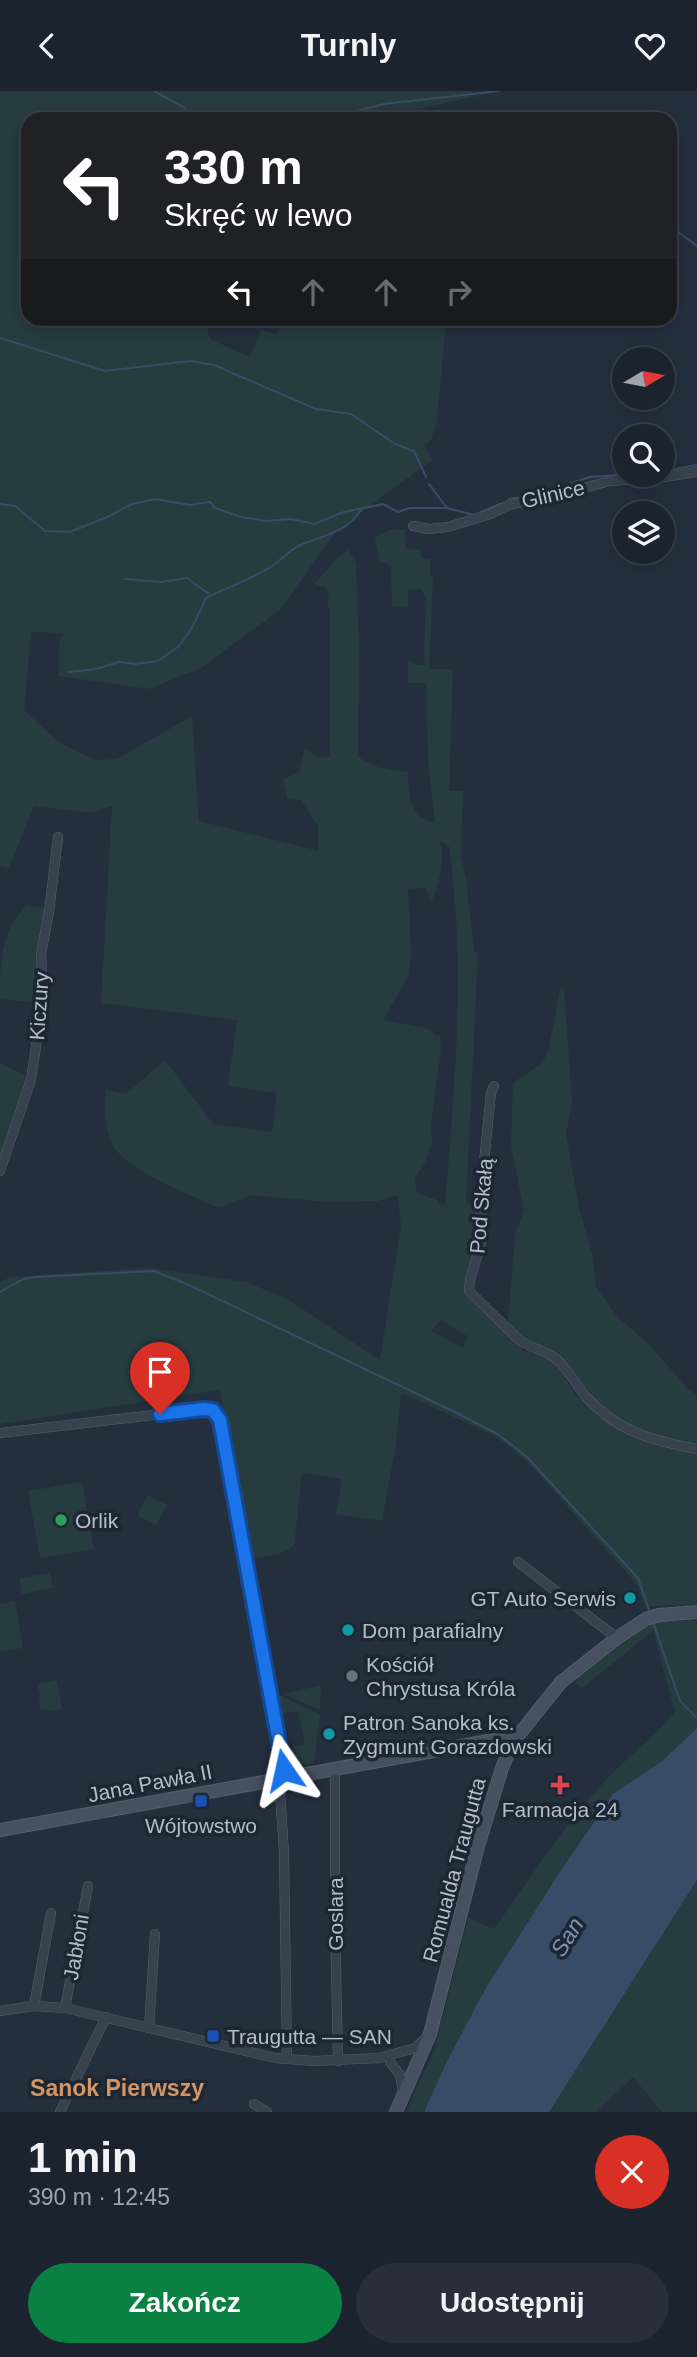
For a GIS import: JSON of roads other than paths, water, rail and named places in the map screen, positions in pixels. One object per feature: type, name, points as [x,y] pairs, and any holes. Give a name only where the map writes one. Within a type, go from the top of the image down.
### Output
[{"type":"street","name":"Glinice","points":[[413,526],[429,529],[448,527],[490,514],[511,504],[538,500],[610,481],[697,472]]},
{"type":"street","name":"Kiczury","points":[[0,1171],[31,1080],[43,998],[41,954],[58,837]]},
{"type":"street","name":"Pod Skałą","points":[[494,1086],[491,1093],[482,1182],[481,1243],[469,1291],[517,1339],[547,1353],[561,1364],[579,1389],[613,1421],[650,1439],[697,1449]]},
{"type":"street","points":[[0,1433],[204,1409],[213,1410],[217,1414],[282,1778],[287,2059]]},
{"type":"street","points":[[518,1562],[617,1638]]},
{"type":"street","name":"Romualda Traugutta","points":[[399,2107],[430,2034],[478,1846],[502,1767],[513,1742],[561,1682],[617,1638],[646,1619],[672,1613],[697,1612]]},
{"type":"street","name":"Jana Pawła II","points":[[0,1830],[494,1740],[513,1742]]},
{"type":"street","name":"Goslara","points":[[335,1768],[338,2061]]},
{"type":"street","name":"Jabłoni","points":[[65,2008],[88,1886]]},
{"type":"street","points":[[34,2006],[51,1913]]},
{"type":"street","points":[[149,2028],[155,1934]]},
{"type":"street","points":[[0,2011],[34,2006],[65,2008],[263,2057],[287,2059],[338,2061],[379,2058],[415,2048],[430,2034]]},
{"type":"street","points":[[60,2112],[106,2017]]},
{"type":"street","points":[[379,2058],[404,2070],[417,2067],[410,2056],[400,2054]]},
{"type":"street","points":[[390,2063],[402,2081],[399,2107]]},
{"type":"street","points":[[254,2103],[267,2112]]},
{"type":"water","name":"San","points":[[697,1728],[697,1880],[549,2112],[424,2112],[449,2057],[488,1984],[613,1794],[661,1762]]},
{"type":"waterway","points":[[154,91],[185,108],[186,112]]},
{"type":"waterway","points":[[352,112],[384,104],[499,91]]},
{"type":"waterway","points":[[677,231],[697,246]]},
{"type":"waterway","points":[[0,338],[105,371],[190,361],[214,365],[316,409],[351,414],[395,444],[414,451],[426,477]]},
{"type":"waterway","points":[[675,469],[697,465]]},
{"type":"waterway","points":[[509,499],[534,496],[590,477],[612,475]]},
{"type":"waterway","points":[[429,484],[447,508],[474,515]]},
{"type":"waterway","points":[[0,504],[15,506],[45,531],[70,532],[132,504],[155,499],[190,505],[210,502],[215,508],[241,517],[266,521],[291,519],[314,524],[344,512],[383,504],[398,512],[410,508],[447,508]]},
{"type":"waterway","points":[[479,513],[500,504]]},
{"type":"waterway","points":[[69,672],[96,669],[119,662],[135,664],[158,661],[179,646],[192,628],[206,598],[267,569],[297,547],[341,529],[361,510]]},
{"type":"waterway","points":[[125,579],[161,582],[187,578],[209,594]]},
{"type":"waterway","points":[[0,1292],[23,1279],[35,1277],[154,1271],[189,1285],[457,1413],[499,1435],[527,1457],[638,1578],[649,1610]]},
{"type":"waterway","points":[[654,1625],[680,1701],[697,1718]]},
{"type":"place","name":"Orlik","points":[[61,1520]]},
{"type":"place","name":"GT Auto Serwis","points":[[630,1598]]},
{"type":"place","name":"Dom parafialny","points":[[348,1630]]},
{"type":"place","name":"Kościół Chrystusa Króla","points":[[352,1676]]},
{"type":"place","name":"Patron Sanoka ks. Zygmunt Gorazdowski","points":[[329,1734]]},
{"type":"place","name":"Farmacja 24","points":[[560,1785]]},
{"type":"place","name":"Wójtowstwo","points":[[201,1801]]},
{"type":"place","name":"Traugutta — SAN","points":[[213,2036]]},
{"type":"district","name":"Sanok Pierwszy","points":[[117,2088]]}]
